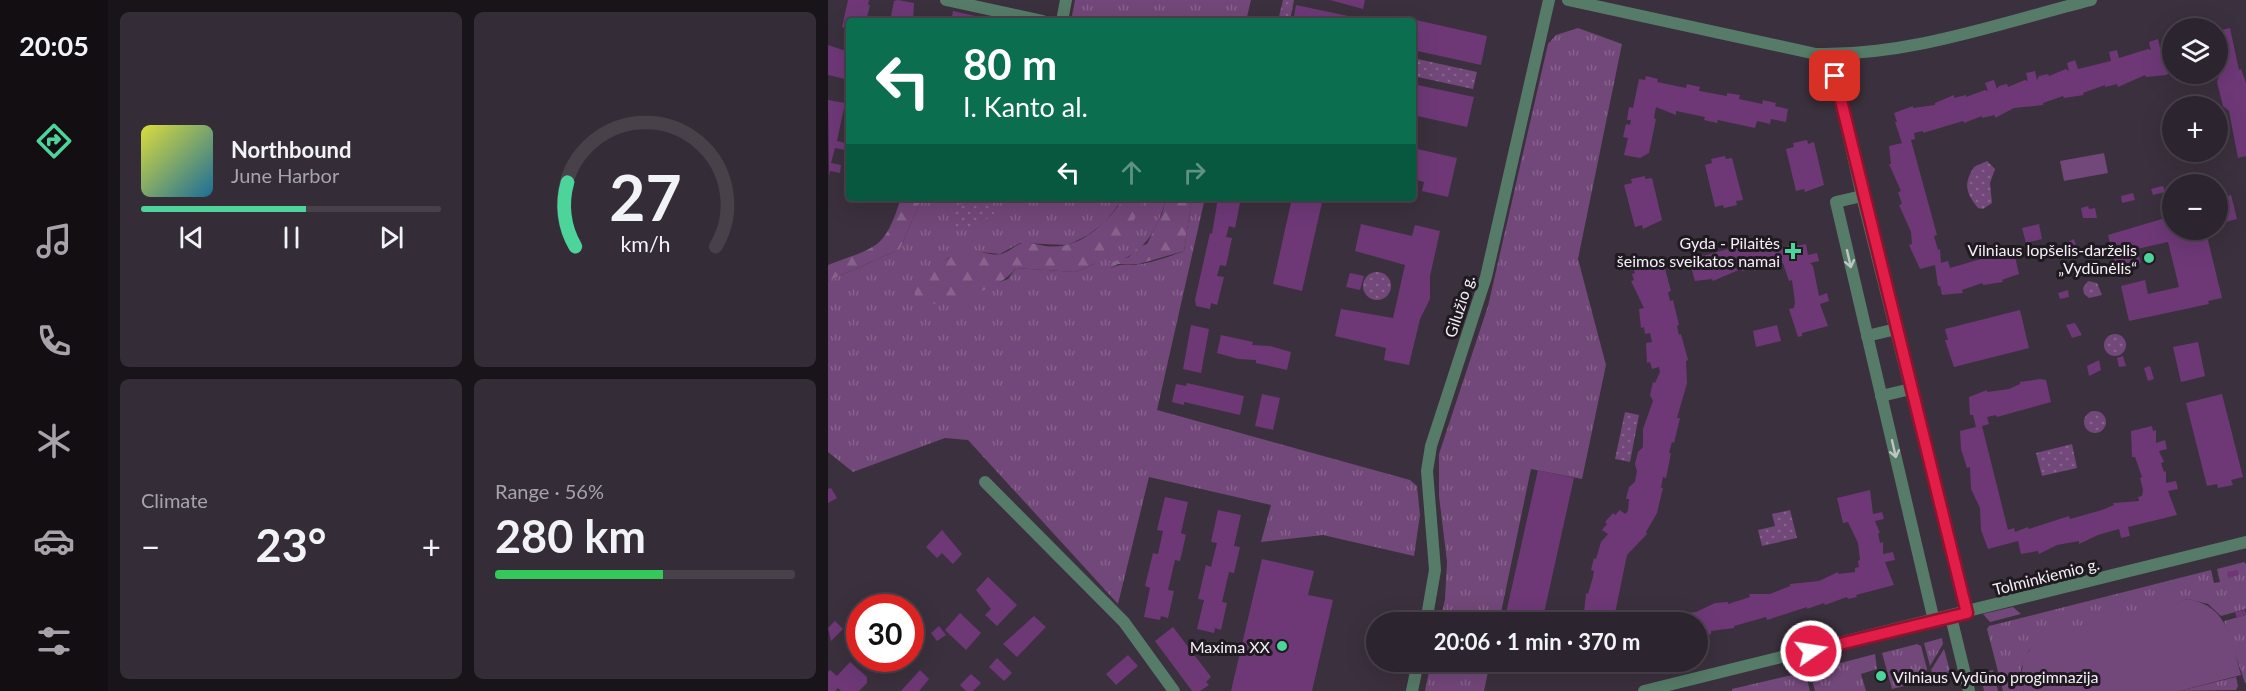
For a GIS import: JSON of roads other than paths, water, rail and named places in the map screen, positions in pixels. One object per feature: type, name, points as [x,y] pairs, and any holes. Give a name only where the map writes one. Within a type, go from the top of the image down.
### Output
[{"type":"street","points":[[946,0],[1029,18]]},
{"type":"street","points":[[1063,18],[1066,0]]},
{"type":"street","name":"Gilužio g.","points":[[1428,612],[1435,570],[1427,471],[1431,446],[1486,277],[1549,0]]},
{"type":"street","points":[[1568,0],[1816,54],[1908,48],[2091,0]]},
{"type":"street","points":[[1836,54],[1838,89],[1863,196],[1967,613]]},
{"type":"street","points":[[1863,196],[1836,202],[1934,621]]},
{"type":"street","points":[[1867,336],[1896,329]]},
{"type":"street","points":[[1881,396],[1911,389]]},
{"type":"street","points":[[985,482],[1124,622],[1174,691]]},
{"type":"street","name":"Tolminkiemio g.","points":[[1644,691],[1951,617],[2246,542]]},
{"type":"street","points":[[1951,617],[1970,691]]},
{"type":"street","points":[[1412,691],[1416,672]]},
{"type":"place","name":"Gyda - Pilaitės šeimos sveikatos namai","points":[[1793,251]]},
{"type":"place","name":"Vilniaus lopšelis-darželis „Vydūnėlis“","points":[[2149,258]]},
{"type":"place","name":"Maxima XX","points":[[1282,646]]},
{"type":"place","name":"Vilniaus Vydūno progimnazija","points":[[1881,676]]}]
